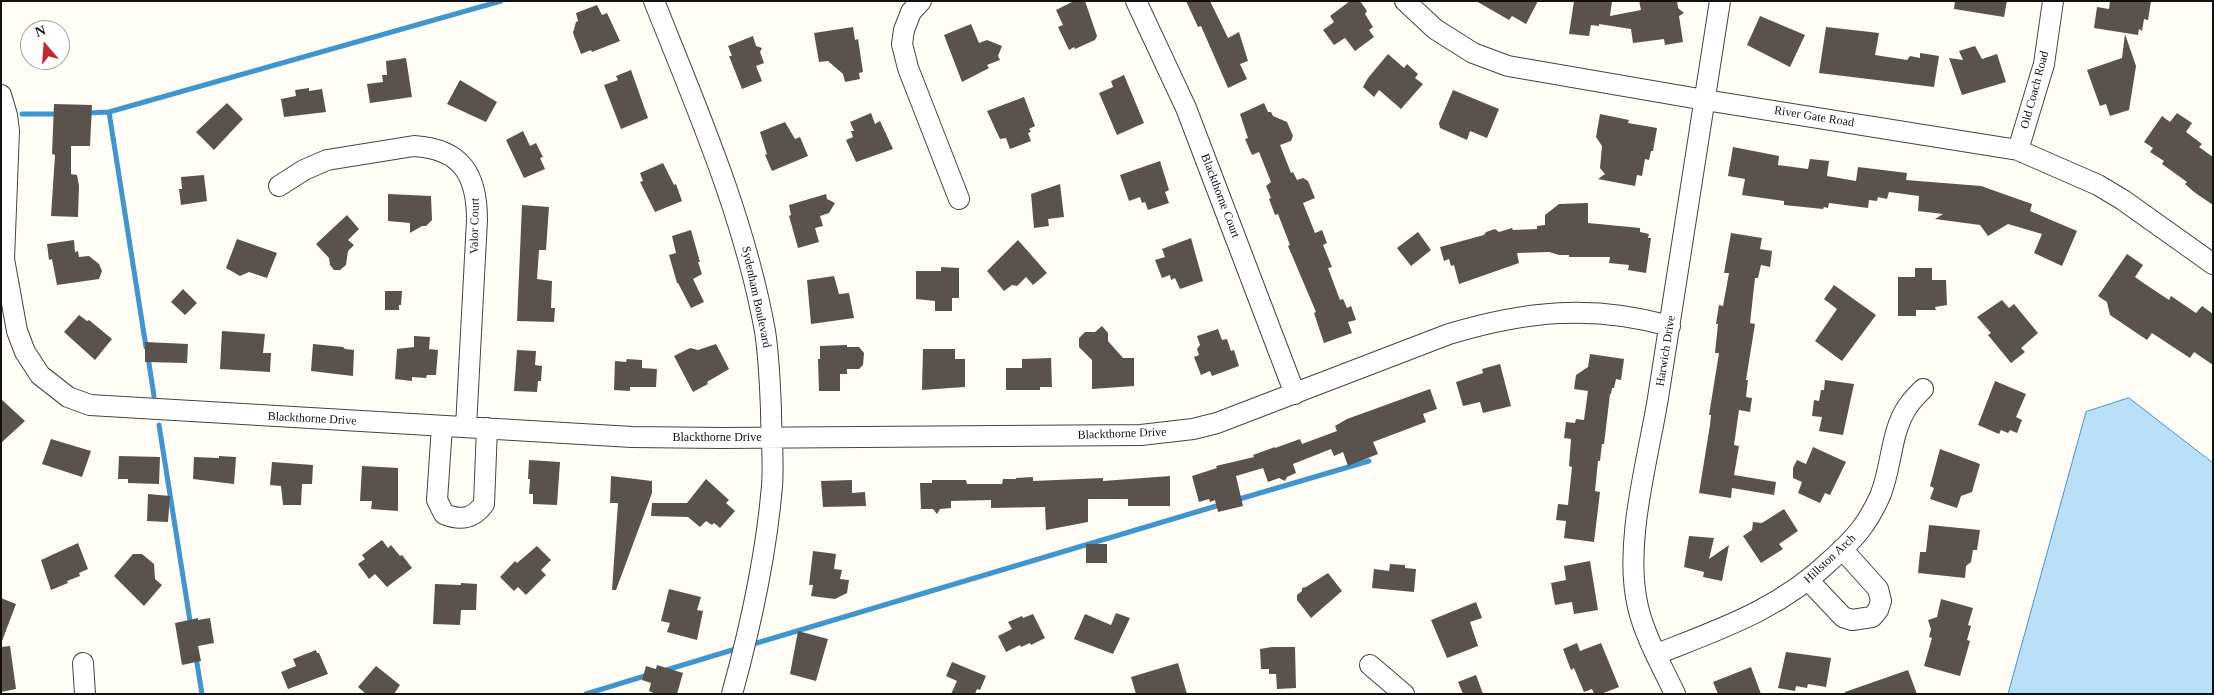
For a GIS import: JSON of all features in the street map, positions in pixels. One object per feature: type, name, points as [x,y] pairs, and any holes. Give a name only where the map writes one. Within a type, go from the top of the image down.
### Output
[{"type":"street","name":"Sydenham Boulevard","points":[[654,1],[730,194],[750,263],[765,332],[768,356],[772,484],[767,538],[758,591],[732,694]]},
{"type":"street","points":[[920,1],[912,12],[904,30],[902,44],[908,68],[959,199]]},
{"type":"street","name":"Blackthorne Court","points":[[1136,1],[1183,100],[1295,394]]},
{"type":"street","name":"River Gate Road","points":[[1405,1],[1435,29],[1473,53],[1508,66],[1705,100],[2018,150],[2098,185],[2123,200],[2213,264]]},
{"type":"street","name":"Harwich Drive","points":[[1675,694],[1638,607],[1634,545],[1640,496],[1670,326],[1720,1]]},
{"type":"street","name":"Old Coach Road","points":[[2018,150],[2044,64],[2053,1]]},
{"type":"street","name":"Blackthorne Drive","points":[[1,96],[7,115],[9,131],[4,259],[24,352],[40,375],[58,390],[90,405],[632,437],[772,438],[1166,433],[1217,423],[1450,334],[1483,324],[1527,315],[1579,312],[1620,314],[1670,326]]},
{"type":"street","name":"Valor Court","points":[[279,186],[304,170],[327,160],[414,146],[429,147],[443,151],[458,162],[470,176],[475,188],[477,220],[466,427]]},
{"type":"street","name":"Hillston Arch","points":[[1657,654],[1733,624],[1776,602],[1810,580],[1842,549],[1867,523],[1883,488],[1901,418],[1908,406],[1923,389]]},
{"type":"street","points":[[442,426],[437,500],[444,514],[464,519],[472,516],[484,504],[487,428]]},
{"type":"street","points":[[1810,580],[1843,617],[1852,620],[1872,617],[1878,610],[1881,601],[1878,589],[1842,549]]},
{"type":"street","points":[[83,663],[85,694]]},
{"type":"street","points":[[1370,665],[1404,694]]},
{"type":"water","points":[[2129,398],[2213,463],[2213,694],[2008,694],[2086,412]]},
{"type":"building","points":[[1074,1],[1085,1],[1097,36],[1095,40],[1069,50],[1058,27],[1063,25],[1056,10]]},
{"type":"building","points":[[1186,1],[1210,1],[1228,38],[1239,32],[1248,61],[1240,64],[1247,79],[1228,88],[1201,26],[1198,27]]},
{"type":"building","points":[[1350,1],[1360,1],[1367,11],[1365,14],[1373,27],[1369,30],[1374,37],[1355,51],[1345,38],[1334,45],[1323,30],[1334,22],[1330,16]]},
{"type":"building","points":[[1476,1],[1538,1],[1526,24],[1512,16],[1509,20]]},
{"type":"building","points":[[1574,1],[1612,1],[1610,16],[1641,10],[1639,1],[1677,1],[1678,8],[1684,13],[1679,16],[1683,42],[1665,45],[1664,39],[1633,43],[1631,29],[1599,24],[1599,26],[1591,25],[1589,36],[1569,34]]},
{"type":"building","points":[[1955,1],[2007,1],[2004,17],[1954,9]]},
{"type":"building","points":[[2110,1],[2151,1],[2148,20],[2144,19],[2142,31],[2139,29],[2138,35],[2094,28],[2097,7],[2109,9]]},
{"type":"building","points":[[597,5],[602,15],[607,13],[620,41],[592,52],[591,50],[581,54],[573,33],[578,21],[576,13]]},
{"type":"building","points":[[1760,16],[1805,35],[1790,67],[1747,45]]},
{"type":"building","points":[[971,24],[979,43],[987,40],[1002,46],[998,56],[1000,60],[987,65],[989,68],[962,82],[944,35]]},
{"type":"building","points":[[853,27],[855,40],[858,39],[863,72],[859,73],[860,79],[845,82],[843,74],[828,61],[819,62],[814,33]]},
{"type":"building","points":[[1826,27],[1879,33],[1875,55],[1907,60],[1910,56],[1920,58],[1920,53],[1939,56],[1934,87],[1819,73]]},
{"type":"building","points":[[2125,34],[2136,66],[2129,110],[2110,116],[2106,104],[2100,106],[2087,70],[2122,58]]},
{"type":"building","points":[[753,36],[756,46],[762,48],[760,52],[764,63],[756,66],[762,81],[742,89],[729,56],[732,56],[728,46]]},
{"type":"building","points":[[1975,46],[1982,59],[1997,54],[2006,82],[1962,95],[1949,58],[1963,60],[1959,51]]},
{"type":"building","points":[[1388,54],[1404,68],[1407,64],[1418,74],[1415,78],[1423,84],[1401,109],[1379,90],[1374,97],[1363,87]]},
{"type":"building","points":[[406,58],[412,97],[370,103],[367,84],[383,82],[382,75],[387,75],[386,61]]},
{"type":"building","points":[[631,70],[648,118],[621,129],[604,85],[618,80],[616,76]]},
{"type":"building","points":[[1124,75],[1144,123],[1117,135],[1099,93],[1113,87],[1111,81]]},
{"type":"building","points":[[460,80],[497,102],[486,122],[447,104]]},
{"type":"building","points":[[309,88],[309,91],[322,89],[326,112],[284,117],[281,99],[296,96],[295,90]]},
{"type":"building","points":[[1453,90],[1499,109],[1487,138],[1470,131],[1467,140],[1440,128],[1439,123]]},
{"type":"building","points":[[1024,97],[1035,126],[1029,129],[1031,132],[1028,133],[1031,141],[1010,149],[1006,138],[1000,139],[987,111]]},
{"type":"building","points":[[227,103],[243,119],[214,150],[196,132]]},
{"type":"building","points":[[1264,103],[1268,112],[1287,122],[1293,136],[1291,141],[1280,145],[1291,173],[1293,172],[1297,180],[1303,178],[1308,181],[1315,198],[1303,203],[1315,233],[1322,230],[1327,243],[1323,245],[1332,267],[1328,268],[1340,300],[1343,299],[1347,308],[1351,306],[1356,320],[1348,322],[1352,333],[1324,343],[1314,313],[1316,312],[1288,246],[1290,245],[1278,214],[1275,215],[1269,199],[1271,198],[1266,186],[1271,182],[1259,152],[1252,155],[1245,139],[1248,138],[1240,114]]},
{"type":"building","points":[[54,104],[92,105],[90,146],[71,146],[71,174],[77,175],[79,186],[78,217],[51,216],[55,155],[52,154]]},
{"type":"building","points":[[871,113],[875,124],[880,121],[893,149],[856,162],[846,140],[853,137],[851,131],[854,131],[850,122]]},
{"type":"building","points":[[2177,113],[2192,123],[2186,132],[2202,144],[2199,147],[2213,157],[2213,205],[2194,192],[2185,184],[2187,182],[2162,164],[2164,161],[2150,152],[2153,148],[2144,142],[2162,116],[2170,122]]},
{"type":"building","points":[[1600,114],[1629,120],[1628,123],[1657,128],[1653,151],[1651,151],[1649,160],[1645,159],[1642,176],[1637,175],[1635,186],[1598,179],[1605,174],[1600,168],[1602,146],[1596,137]]},
{"type":"building","points":[[785,122],[795,139],[800,137],[808,156],[772,171],[765,155],[767,154],[760,132]]},
{"type":"building","points":[[523,131],[530,146],[536,143],[543,157],[540,158],[545,169],[524,178],[506,140]]},
{"type":"building","points":[[1733,147],[1779,156],[1778,165],[1808,169],[1810,159],[1829,161],[1827,176],[1856,181],[1858,167],[1907,173],[1906,180],[1981,186],[2032,204],[2030,211],[2077,231],[2062,266],[2034,253],[2042,234],[2008,224],[1988,236],[1980,225],[1935,219],[1943,214],[1918,211],[1919,196],[1889,192],[1887,199],[1878,197],[1877,201],[1869,200],[1868,208],[1829,203],[1828,208],[1824,207],[1823,209],[1784,205],[1784,201],[1742,195],[1745,179],[1728,176]]},
{"type":"building","points":[[1160,161],[1169,190],[1165,192],[1169,203],[1148,210],[1145,202],[1142,203],[1140,197],[1129,201],[1120,175]]},
{"type":"building","points":[[663,163],[674,185],[676,184],[682,201],[655,212],[640,182],[643,181],[640,173]]},
{"type":"building","points":[[204,175],[207,201],[181,205],[179,189],[182,189],[181,177]]},
{"type":"building","points":[[1060,184],[1064,217],[1048,219],[1049,226],[1034,228],[1031,194]]},
{"type":"building","points":[[388,194],[431,196],[432,220],[426,226],[422,226],[410,233],[410,223],[388,221]]},
{"type":"building","points":[[826,194],[827,199],[835,203],[829,213],[820,216],[823,226],[815,228],[819,242],[798,248],[789,216],[791,215],[789,205]]},
{"type":"building","points":[[1588,203],[1588,223],[1640,228],[1640,232],[1649,234],[1648,238],[1651,238],[1646,273],[1628,270],[1629,265],[1609,263],[1610,257],[1569,257],[1569,255],[1549,252],[1517,253],[1519,263],[1459,284],[1454,265],[1451,266],[1449,259],[1444,261],[1440,247],[1484,235],[1486,232],[1495,229],[1499,232],[1512,228],[1513,230],[1537,229],[1537,226],[1545,225],[1545,215],[1559,204]]},
{"type":"building","points":[[522,205],[549,207],[546,250],[539,250],[537,279],[552,281],[551,308],[555,308],[554,322],[517,321]]},
{"type":"building","points":[[347,215],[359,229],[348,240],[354,245],[348,251],[346,265],[340,270],[334,270],[330,265],[329,258],[316,244]]},
{"type":"building","points":[[691,230],[702,274],[693,279],[704,302],[691,308],[677,283],[669,255],[676,253],[672,236]]},
{"type":"building","points":[[1418,232],[1431,250],[1411,266],[1397,248]]},
{"type":"building","points":[[1731,233],[1762,238],[1760,249],[1772,251],[1770,267],[1761,265],[1758,278],[1755,278],[1750,323],[1755,324],[1746,380],[1748,380],[1746,397],[1752,398],[1750,412],[1739,410],[1734,445],[1739,446],[1734,475],[1776,482],[1774,495],[1732,488],[1731,498],[1699,493],[1719,353],[1715,353],[1718,324],[1716,324],[1719,305],[1723,306],[1729,273],[1724,273]]},
{"type":"building","points":[[1191,238],[1203,281],[1180,289],[1175,278],[1171,280],[1170,275],[1162,278],[1155,260],[1165,257],[1162,249]]},
{"type":"building","points":[[237,239],[277,253],[267,278],[249,272],[240,276],[226,268]]},
{"type":"building","points":[[74,240],[75,252],[78,251],[79,257],[89,256],[99,264],[102,271],[99,279],[57,285],[52,259],[49,260],[47,244]]},
{"type":"building","points":[[1018,240],[1047,273],[1033,285],[1026,277],[1017,286],[1012,285],[1004,291],[987,271]]},
{"type":"building","points":[[2127,254],[2143,265],[2135,277],[2142,282],[2169,300],[2171,296],[2196,313],[2202,306],[2213,314],[2213,365],[2194,352],[2190,358],[2152,333],[2147,340],[2110,315],[2107,302],[2098,296]]},
{"type":"building","points":[[941,267],[959,268],[959,298],[952,298],[952,311],[935,311],[935,301],[916,299],[916,271],[941,271]]},
{"type":"building","points":[[1915,268],[1932,268],[1932,280],[1946,280],[1947,305],[1935,307],[1936,310],[1916,310],[1916,316],[1898,316],[1898,277],[1915,277]]},
{"type":"building","points":[[834,276],[839,294],[849,293],[854,318],[811,324],[807,280]]},
{"type":"building","points":[[1834,285],[1876,315],[1842,361],[1815,341],[1837,309],[1824,299]]},
{"type":"building","points":[[183,289],[197,303],[185,315],[171,302]]},
{"type":"building","points":[[385,291],[402,291],[399,310],[385,310]]},
{"type":"building","points":[[2002,300],[2009,308],[2014,304],[2038,333],[2021,348],[2025,352],[2011,363],[1988,335],[1991,333],[1977,317]]},
{"type":"building","points":[[79,315],[87,321],[89,320],[112,339],[95,360],[64,332]]},
{"type":"building","points":[[1102,326],[1108,333],[1108,341],[1123,358],[1134,358],[1134,386],[1092,389],[1092,360],[1079,347],[1079,338],[1085,332],[1095,332]]},
{"type":"building","points":[[1218,329],[1222,340],[1227,339],[1231,351],[1234,350],[1239,366],[1212,376],[1210,371],[1201,375],[1194,357],[1199,355],[1197,349],[1200,345],[1197,336]]},
{"type":"building","points":[[222,331],[265,334],[263,353],[271,353],[270,372],[220,369]]},
{"type":"building","points":[[414,336],[430,337],[429,349],[438,350],[436,375],[427,375],[426,378],[412,377],[412,381],[395,379],[397,349],[414,347]]},
{"type":"building","points":[[145,342],[188,344],[187,363],[145,362]]},
{"type":"building","points":[[313,344],[354,350],[353,376],[311,371]]},
{"type":"building","points":[[716,344],[729,369],[693,392],[674,356],[690,348],[698,350]]},
{"type":"building","points":[[847,345],[847,347],[859,347],[864,353],[863,365],[859,369],[847,369],[847,374],[840,374],[840,391],[819,391],[818,359],[820,359],[820,346]]},
{"type":"building","points":[[923,349],[955,349],[955,359],[965,359],[965,387],[922,390]]},
{"type":"building","points":[[517,350],[536,351],[535,365],[542,366],[541,381],[538,381],[537,392],[514,391]]},
{"type":"building","points":[[1590,354],[1624,359],[1621,380],[1616,379],[1610,394],[1604,444],[1602,444],[1600,461],[1598,461],[1595,491],[1600,492],[1594,542],[1564,538],[1566,521],[1556,520],[1558,504],[1568,505],[1572,467],[1569,466],[1571,439],[1564,438],[1566,422],[1575,423],[1576,419],[1584,420],[1588,391],[1574,389],[1576,375],[1588,367]]},
{"type":"building","points":[[1051,358],[1052,387],[1040,387],[1040,390],[1006,390],[1006,368],[1022,368],[1022,359]]},
{"type":"building","points":[[627,359],[642,360],[642,368],[657,369],[656,387],[630,387],[630,391],[614,390],[615,361],[626,362]]},
{"type":"building","points":[[1500,364],[1511,406],[1483,413],[1480,402],[1463,406],[1456,382],[1483,373],[1482,369]]},
{"type":"building","points":[[1825,380],[1854,384],[1843,435],[1819,431],[1822,417],[1812,416],[1814,400],[1819,401],[1821,390],[1824,390]]},
{"type":"building","points":[[1995,381],[2026,394],[2016,417],[2022,420],[2017,433],[2010,430],[2008,433],[2001,430],[1999,434],[1978,425]]},
{"type":"building","points":[[1430,389],[1437,409],[1423,414],[1426,422],[1373,442],[1378,454],[1348,466],[1343,452],[1334,456],[1331,449],[1293,464],[1296,473],[1287,477],[1285,481],[1279,478],[1268,482],[1263,468],[1236,476],[1243,506],[1218,512],[1215,500],[1210,502],[1209,499],[1199,502],[1192,476],[1217,468],[1216,466],[1254,457],[1253,455],[1300,439],[1302,444],[1337,431],[1335,426],[1347,419]]},
{"type":"building","points":[[1,399],[25,421],[1,443]]},
{"type":"building","points":[[51,439],[91,451],[82,477],[42,464]]},
{"type":"building","points":[[1813,447],[1846,462],[1830,495],[1825,493],[1820,503],[1798,493],[1802,482],[1793,478],[1793,468],[1797,460],[1806,464]]},
{"type":"building","points":[[1940,449],[1980,464],[1972,492],[1961,496],[1957,508],[1930,499],[1934,488],[1930,486]]},
{"type":"building","points":[[119,456],[160,457],[159,484],[128,483],[128,479],[118,479]]},
{"type":"building","points":[[219,456],[236,457],[234,484],[193,479],[194,457],[219,458]]},
{"type":"building","points":[[529,460],[560,462],[557,505],[533,504],[533,494],[529,494]]},
{"type":"building","points":[[272,462],[313,465],[312,484],[302,484],[301,505],[283,505],[281,486],[270,485]]},
{"type":"building","points":[[362,466],[398,468],[398,511],[371,509],[372,501],[360,501]]},
{"type":"building","points":[[611,476],[652,481],[652,493],[616,590],[612,590],[618,503],[610,503]]},
{"type":"building","points":[[1170,476],[1170,506],[1128,506],[1128,499],[1088,499],[1088,522],[1046,530],[1045,507],[991,508],[991,500],[951,501],[951,508],[940,509],[937,514],[933,509],[921,509],[920,483],[932,483],[932,480],[966,480],[967,484],[1002,484],[1003,479],[1033,477],[1033,481],[1103,478],[1103,481]]},
{"type":"building","points":[[706,479],[729,500],[726,503],[735,511],[720,528],[714,523],[712,525],[706,521],[700,527],[688,517],[651,516],[652,503],[687,503]]},
{"type":"building","points":[[852,480],[852,493],[865,492],[866,506],[823,507],[821,481]]},
{"type":"building","points":[[148,494],[170,496],[168,522],[147,521]]},
{"type":"building","points":[[1784,509],[1798,531],[1779,544],[1783,549],[1761,563],[1743,536],[1752,530],[1753,522],[1762,523]]},
{"type":"building","points":[[1929,525],[1980,530],[1977,550],[1973,550],[1971,562],[1966,566],[1965,578],[1918,573],[1920,552],[1926,552]]},
{"type":"building","points":[[1689,536],[1714,538],[1709,559],[1729,545],[1722,581],[1703,577],[1704,572],[1684,567]]},
{"type":"building","points":[[382,540],[388,548],[391,545],[400,556],[402,555],[412,568],[387,587],[375,574],[369,579],[358,564],[365,559],[362,555]]},
{"type":"building","points":[[78,543],[88,569],[79,573],[80,576],[67,581],[68,583],[51,590],[41,560]]},
{"type":"building","points":[[1086,544],[1107,544],[1107,563],[1086,563]]},
{"type":"building","points":[[537,546],[551,560],[541,570],[546,575],[526,595],[518,587],[514,591],[500,577],[515,561],[517,563]]},
{"type":"building","points":[[813,551],[836,554],[834,569],[842,570],[840,579],[849,580],[847,593],[835,599],[811,596],[813,585],[809,585]]},
{"type":"building","points":[[133,554],[142,554],[154,564],[155,579],[162,585],[144,606],[114,576]]},
{"type":"building","points":[[1590,561],[1598,610],[1574,614],[1572,602],[1555,605],[1551,583],[1566,580],[1564,566]]},
{"type":"building","points":[[1390,564],[1405,565],[1405,568],[1416,569],[1414,592],[1372,588],[1374,569],[1389,571]]},
{"type":"building","points":[[1328,573],[1342,591],[1311,618],[1297,600],[1297,595],[1302,591],[1302,588]]},
{"type":"building","points":[[461,583],[477,584],[476,610],[461,610],[460,625],[433,624],[435,584],[461,585]]},
{"type":"building","points":[[669,589],[701,597],[697,610],[703,611],[697,640],[667,632],[670,623],[661,621]]},
{"type":"building","points":[[1,598],[16,604],[2,641],[1,641]]},
{"type":"building","points":[[1941,599],[1973,608],[1968,625],[1971,626],[1967,640],[1970,641],[1960,676],[1924,666],[1932,638],[1929,637],[1931,629],[1928,620],[1937,617]]},
{"type":"building","points":[[1476,602],[1482,618],[1470,622],[1478,646],[1447,658],[1431,620]]},
{"type":"building","points":[[1116,613],[1130,618],[1113,654],[1074,639],[1085,614],[1111,625]]},
{"type":"building","points":[[1033,614],[1045,638],[1031,645],[1030,643],[1021,647],[1020,645],[1006,652],[998,636],[1012,629],[1008,622]]},
{"type":"building","points":[[198,618],[198,620],[210,618],[214,643],[198,646],[201,661],[182,665],[175,623]]},
{"type":"building","points":[[798,631],[828,639],[816,681],[790,674]]},
{"type":"building","points":[[1577,643],[1580,651],[1601,643],[1619,687],[1601,694],[1594,694],[1592,689],[1584,692],[1574,668],[1571,670],[1563,649]]},
{"type":"building","points":[[10,646],[16,689],[1,692],[1,647]]},
{"type":"building","points":[[1295,647],[1296,688],[1277,689],[1276,674],[1269,674],[1269,669],[1261,669],[1260,649]]},
{"type":"building","points":[[316,650],[328,674],[288,689],[281,672],[296,666],[293,659]]},
{"type":"building","points":[[1786,652],[1831,658],[1826,687],[1808,684],[1807,688],[1796,686],[1795,691],[1778,688]]},
{"type":"building","points":[[952,662],[986,676],[980,690],[977,689],[975,694],[951,694],[957,681],[946,676]]},
{"type":"building","points":[[1178,663],[1187,694],[1136,694],[1131,677]]},
{"type":"building","points":[[657,665],[683,673],[677,694],[656,694],[649,691],[651,683],[642,680],[646,666],[656,669]]},
{"type":"building","points":[[376,666],[400,685],[394,694],[366,694],[358,687]]},
{"type":"building","points":[[1751,667],[1761,694],[1718,694],[1713,682]]},
{"type":"building","points":[[1908,670],[1917,694],[1845,694],[1845,692]]},
{"type":"building","points":[[1476,675],[1483,694],[1463,694],[1458,682]]},
{"type":"waterway","points":[[87,113],[109,112],[501,1]]},
{"type":"waterway","points":[[109,112],[146,347]]},
{"type":"waterway","points":[[22,114],[58,114]]},
{"type":"waterway","points":[[148,357],[154,396]]},
{"type":"waterway","points":[[159,425],[191,627]]},
{"type":"waterway","points":[[1236,500],[1369,461]]},
{"type":"waterway","points":[[750,645],[1223,504]]},
{"type":"waterway","points":[[663,671],[739,648]]},
{"type":"waterway","points":[[196,657],[202,694]]},
{"type":"waterway","points":[[586,694],[648,675]]}]
